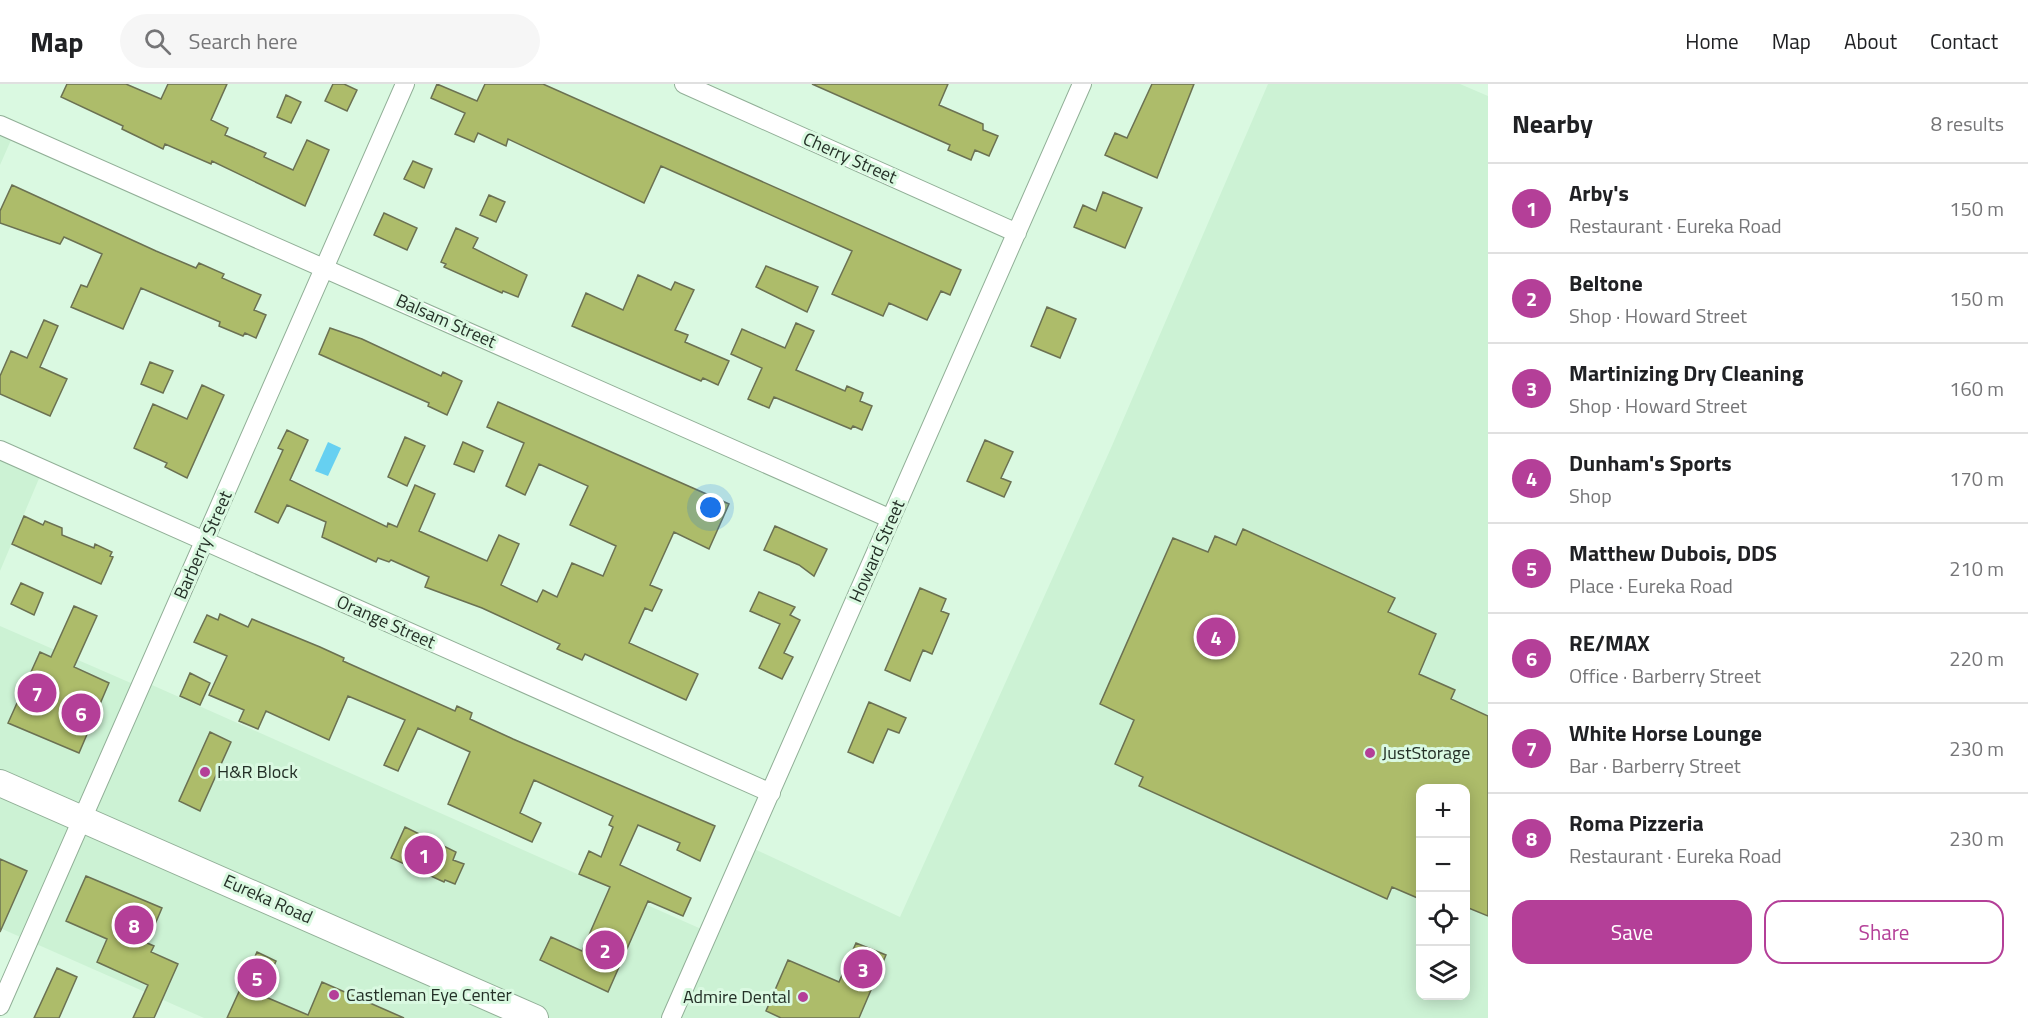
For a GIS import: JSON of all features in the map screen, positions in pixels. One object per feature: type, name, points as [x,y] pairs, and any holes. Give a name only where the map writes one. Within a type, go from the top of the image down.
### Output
[{"type":"main road","name":"Eureka Road","points":[[0,783],[535,1018]]},
{"type":"street","name":"Barberry Street","points":[[0,1006],[405,84]]},
{"type":"street","name":"Cherry Street","points":[[684,84],[1017,233]]},
{"type":"street","name":"Howard Street","points":[[671,1018],[1082,84]]},
{"type":"street","name":"Balsam Street","points":[[0,125],[891,519]]},
{"type":"street","name":"Orange Street","points":[[0,450],[771,793]]},
{"type":"shaded area","points":[[1268,84],[1460,84],[1488,96],[1488,1018],[204,1018],[0,928],[0,626],[140,687],[143,681],[708,932],[748,846],[900,917],[1111,448]]},
{"type":"shaded area","points":[[0,125],[15,131],[0,165]]},
{"type":"shaded area","points":[[0,450],[43,469],[0,571]]},
{"type":"water","points":[[328,442],[341,448],[328,476],[315,471]]},
{"type":"building","points":[[67,84],[126,84],[161,99],[168,84],[227,84],[211,120],[228,128],[225,135],[266,153],[264,157],[293,170],[307,140],[329,150],[305,206],[212,161],[211,164],[165,144],[163,149],[122,129],[123,126],[61,97]]},
{"type":"building","points":[[333,84],[344,84],[357,90],[347,111],[325,101]]},
{"type":"building","points":[[437,84],[477,101],[485,84],[543,84],[961,270],[950,295],[941,291],[927,320],[889,303],[883,316],[832,294],[852,251],[661,166],[644,203],[508,139],[506,146],[478,133],[474,142],[455,134],[465,113],[431,98]]},
{"type":"building","points":[[812,84],[948,84],[939,105],[983,124],[983,130],[998,136],[989,156],[975,150],[971,160],[948,150],[950,145]]},
{"type":"building","points":[[1152,84],[1194,84],[1157,178],[1105,155],[1115,133],[1127,138]]},
{"type":"building","points":[[286,95],[301,102],[291,123],[277,117]]},
{"type":"building","points":[[413,161],[432,169],[424,188],[404,179]]},
{"type":"building","points":[[12,185],[196,268],[199,263],[224,274],[222,278],[261,295],[254,310],[266,315],[256,338],[245,333],[243,336],[219,326],[220,322],[141,288],[123,329],[71,307],[81,285],[87,287],[102,254],[64,237],[60,244],[0,223],[0,211]]},
{"type":"building","points":[[1103,192],[1142,208],[1125,248],[1074,227],[1083,205],[1096,211]]},
{"type":"building","points":[[489,195],[505,202],[496,222],[480,215]]},
{"type":"building","points":[[384,213],[417,228],[407,250],[374,235]]},
{"type":"building","points":[[456,228],[478,238],[473,248],[527,275],[518,297],[503,291],[502,293],[444,267],[446,264],[441,262]]},
{"type":"building","points":[[766,266],[818,287],[807,312],[756,287]]},
{"type":"building","points":[[638,275],[671,290],[675,282],[694,290],[675,330],[688,335],[685,342],[729,361],[718,385],[703,378],[701,381],[572,326],[586,293],[623,310]]},
{"type":"building","points":[[1047,307],[1076,319],[1060,358],[1031,346]]},
{"type":"building","points":[[44,320],[58,326],[40,367],[67,379],[50,416],[0,394],[0,376],[11,351],[27,358]]},
{"type":"building","points":[[796,323],[814,331],[796,370],[845,391],[847,386],[863,393],[860,401],[872,406],[862,430],[853,426],[851,429],[774,397],[769,408],[748,399],[762,368],[731,354],[742,329],[785,348]]},
{"type":"building","points":[[330,328],[362,339],[441,376],[443,372],[462,381],[447,415],[428,406],[429,403],[319,354]]},
{"type":"building","points":[[150,362],[173,371],[163,393],[141,384]]},
{"type":"building","points":[[202,385],[224,395],[187,478],[165,467],[167,463],[134,448],[153,404],[187,419]]},
{"type":"building","points":[[498,402],[729,504],[709,549],[674,532],[650,585],[662,590],[652,611],[645,608],[629,643],[698,674],[686,700],[585,654],[582,660],[557,649],[560,644],[482,608],[425,587],[429,577],[391,560],[389,562],[378,558],[376,562],[322,537],[326,522],[287,505],[278,523],[255,512],[283,450],[278,448],[287,430],[308,440],[290,480],[387,527],[388,523],[397,527],[415,485],[435,494],[419,531],[487,561],[499,535],[519,544],[501,585],[537,602],[543,590],[557,597],[572,563],[603,576],[616,546],[570,525],[588,486],[539,464],[525,495],[506,486],[524,443],[487,427]]},
{"type":"building","points":[[405,437],[425,446],[407,486],[388,477]]},
{"type":"building","points":[[985,440],[1013,452],[1001,478],[1011,482],[1004,497],[967,481]]},
{"type":"building","points":[[463,442],[483,451],[474,472],[454,464]]},
{"type":"building","points":[[24,516],[43,525],[45,521],[62,528],[62,535],[94,548],[95,544],[112,552],[110,556],[113,557],[101,584],[12,544]]},
{"type":"building","points":[[775,526],[827,549],[814,576],[799,565],[764,550]]},
{"type":"building","points":[[1243,529],[1395,598],[1388,612],[1436,634],[1419,674],[1455,690],[1451,699],[1488,716],[1488,916],[1470,909],[1470,784],[1416,784],[1416,897],[1392,887],[1387,899],[1139,786],[1143,777],[1115,764],[1134,720],[1100,704],[1173,538],[1208,552],[1215,536],[1236,545]]},
{"type":"building","points":[[21,583],[43,593],[34,615],[11,604]]},
{"type":"building","points":[[920,588],[946,599],[941,611],[949,614],[932,654],[923,650],[910,681],[885,670]]},
{"type":"building","points":[[759,592],[795,607],[790,615],[800,620],[784,653],[793,657],[782,679],[759,668],[780,624],[750,611]]},
{"type":"building","points":[[74,606],[97,616],[74,667],[109,683],[79,753],[8,723],[40,652],[51,657]]},
{"type":"building","points":[[220,614],[248,627],[252,619],[320,647],[344,658],[343,661],[455,711],[457,706],[472,713],[470,719],[513,739],[715,826],[700,861],[677,850],[680,843],[638,825],[620,865],[691,898],[683,916],[648,901],[608,992],[540,960],[551,937],[582,951],[610,887],[579,874],[589,851],[601,857],[613,827],[609,825],[613,816],[534,780],[520,813],[541,823],[532,842],[448,804],[470,752],[418,728],[398,771],[384,765],[405,720],[348,696],[329,740],[266,711],[258,729],[239,721],[244,710],[209,695],[227,656],[194,642],[207,615],[218,620]]},
{"type":"building","points":[[190,673],[210,683],[200,705],[180,696]]},
{"type":"building","points":[[869,702],[906,718],[899,733],[888,729],[873,763],[848,752]]},
{"type":"building","name":"H&R Block","points":[[210,732],[231,742],[200,811],[179,801]]},
{"type":"building","points":[[405,827],[456,852],[453,860],[464,864],[455,884],[445,880],[444,882],[391,858]]},
{"type":"building","points":[[0,859],[27,871],[0,932]]},
{"type":"building","points":[[86,876],[162,908],[147,943],[154,946],[151,952],[178,964],[154,1018],[133,1018],[148,985],[97,962],[107,939],[66,921]]},
{"type":"building","points":[[856,943],[886,955],[859,1018],[781,1018],[766,1011],[788,960],[839,982]]},
{"type":"building","points":[[257,952],[276,961],[261,995],[308,1015],[322,982],[404,1018],[227,1018]]},
{"type":"building","points":[[57,968],[77,977],[59,1018],[34,1018]]},
{"type":"place","name":"Dunham's Sports","points":[[1216,637]]},
{"type":"place","name":"White Horse Lounge","points":[[37,693]]},
{"type":"place","name":"RE/MAX","points":[[81,713]]},
{"type":"place","name":"JustStorage","points":[[1370,753]]},
{"type":"place","name":"H&R Block","points":[[205,772]]},
{"type":"place","name":"Arby's","points":[[424,855]]},
{"type":"place","name":"Roma Pizzeria","points":[[134,925]]},
{"type":"place","name":"Beltone","points":[[605,950]]},
{"type":"place","name":"Martinizing Dry Cleaning","points":[[863,969]]},
{"type":"place","name":"Matthew Dubois, DDS","points":[[257,978]]},
{"type":"place","name":"Castleman Eye Center","points":[[334,995]]},
{"type":"place","name":"Admire Dental","points":[[803,997]]}]
